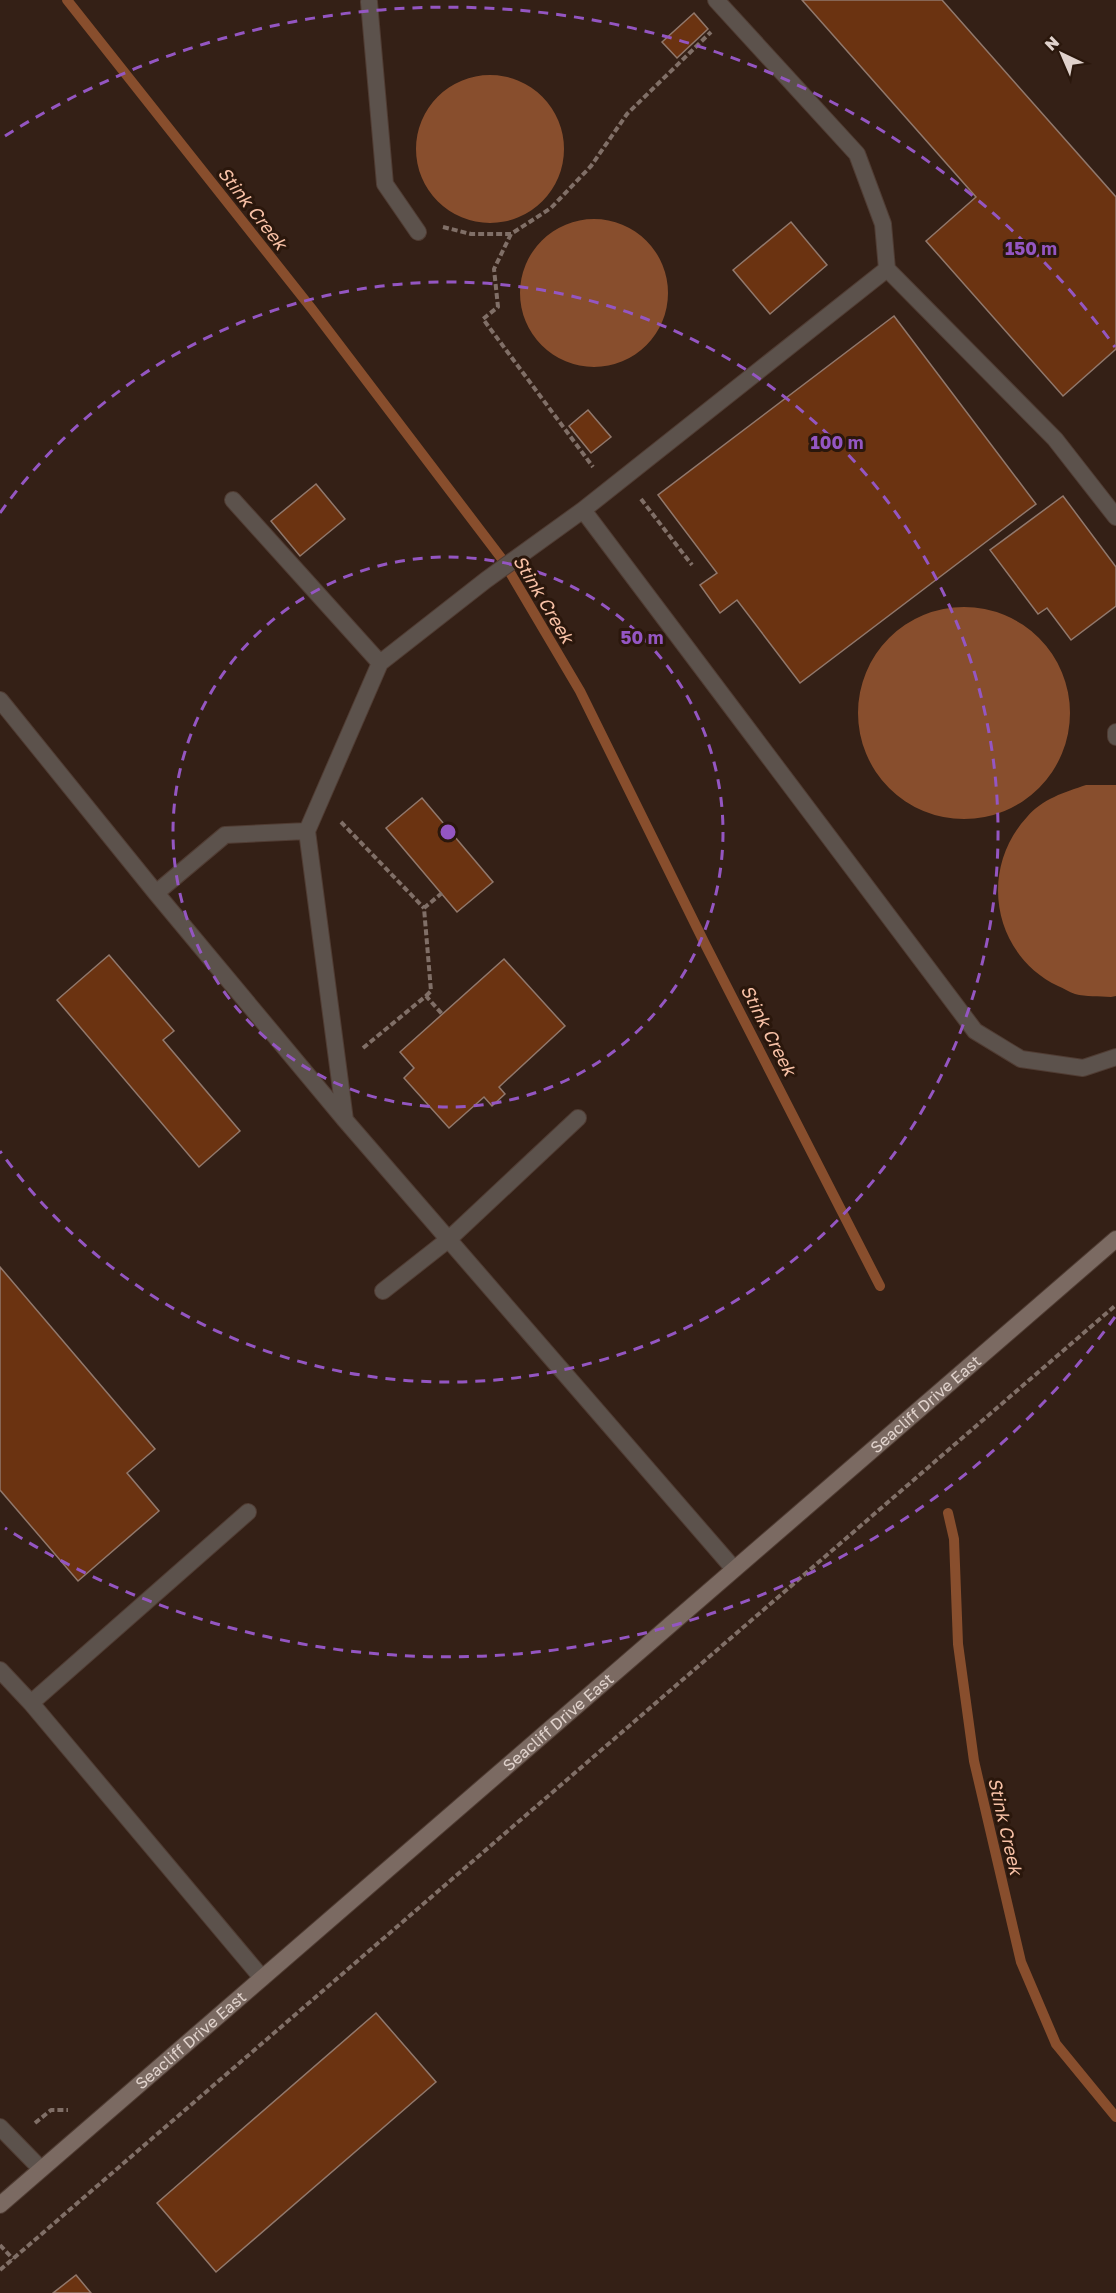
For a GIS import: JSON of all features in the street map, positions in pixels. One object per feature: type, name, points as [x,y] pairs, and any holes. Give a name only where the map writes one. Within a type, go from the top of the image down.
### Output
[{"type":"main road","name":"Seacliff Drive East","points":[[0,2205],[1116,1239]]},
{"type":"lane","points":[[716,0],[857,154],[883,224],[887,269],[1055,439],[1116,517]]},
{"type":"lane","points":[[369,1],[385,184],[413,225]]},
{"type":"lane","points":[[345,1120],[307,831],[380,663],[486,580],[583,510],[887,269]]},
{"type":"lane","points":[[233,500],[380,663]]},
{"type":"lane","points":[[583,510],[975,1031],[1021,1059],[1083,1068],[1116,1058]]},
{"type":"lane","points":[[0,700],[156,893],[345,1120],[734,1569]]},
{"type":"lane","points":[[1116,732],[1116,737]]},
{"type":"lane","points":[[156,893],[225,835],[307,831]]},
{"type":"lane","points":[[383,1291],[448,1239],[578,1118]]},
{"type":"lane","points":[[31,1703],[248,1512]]},
{"type":"lane","points":[[0,1670],[31,1703],[262,1978]]},
{"type":"lane","points":[[0,2127],[42,2169]]},
{"type":"path","points":[[610,489],[483,319],[498,307],[494,269],[511,234],[551,208],[591,166],[627,114],[729,15]]},
{"type":"path","points":[[413,225],[471,234],[511,234]]},
{"type":"path","points":[[624,477],[692,565]]},
{"type":"path","points":[[321,800],[424,908],[430,992],[338,1068]]},
{"type":"path","points":[[424,908],[441,893]]},
{"type":"path","points":[[426,996],[442,1014]]},
{"type":"path","points":[[0,2270],[1116,1305]]},
{"type":"path","points":[[0,2245],[12,2259]]},
{"type":"shaded area","points":[[490,75],[518,80],[543,96],[559,121],[564,149],[559,177],[543,202],[518,218],[490,223],[462,218],[437,202],[421,177],[416,149],[421,121],[437,96],[462,80]]},
{"type":"shaded area","points":[[594,219],[622,224],[647,240],[663,265],[668,293],[663,321],[647,346],[622,362],[594,367],[566,362],[541,346],[525,321],[520,293],[525,265],[541,240],[566,224]]},
{"type":"shaded area","points":[[954,607],[974,607],[1014,619],[1039,638],[1052,654],[1062,672],[1068,692],[1070,713],[1068,734],[1062,754],[1052,772],[1039,788],[1023,801],[1005,811],[974,819],[954,819],[914,807],[882,780],[866,754],[858,723],[858,703],[870,663],[897,631],[923,615]]},
{"type":"shaded area","points":[[1086,785],[1116,785],[1116,996],[1111,997],[1075,994],[1036,972],[1019,954],[1007,933],[1000,910],[998,886],[1002,861],[1012,838],[1027,817],[1040,805]]},
{"type":"building","points":[[802,0],[942,0],[1116,197],[1116,349],[1063,396],[926,241],[976,197]]},
{"type":"building","points":[[694,13],[708,29],[677,58],[662,42]]},
{"type":"building","points":[[791,222],[827,265],[770,314],[733,270]]},
{"type":"building","points":[[894,316],[1036,504],[800,683],[737,600],[720,613],[700,585],[717,573],[658,495]]},
{"type":"building","points":[[588,410],[611,437],[591,453],[569,426]]},
{"type":"building","points":[[316,484],[345,519],[300,556],[271,521]]},
{"type":"building","points":[[1063,496],[1116,567],[1116,606],[1071,640],[1047,608],[1038,614],[990,550]]},
{"type":"building","points":[[422,798],[493,882],[457,912],[386,828]]},
{"type":"building","points":[[109,955],[174,1031],[163,1040],[240,1131],[199,1167],[57,1000]]},
{"type":"building","points":[[504,959],[565,1026],[499,1087],[505,1094],[492,1106],[484,1097],[449,1128],[404,1078],[414,1068],[400,1052]]},
{"type":"building","points":[[0,1267],[155,1449],[127,1473],[159,1511],[78,1581],[0,1490]]},
{"type":"building","points":[[376,2013],[436,2082],[216,2272],[157,2203]]},
{"type":"building","points":[[76,2275],[91,2293],[53,2293]]},
{"type":"waterway","name":"Stink Creek","points":[[67,0],[312,309],[502,559],[580,691],[706,946],[880,1286]]},
{"type":"waterway","name":"Stink Creek","points":[[948,1513],[954,1539],[958,1644],[974,1761],[1021,1962],[1056,2044],[1116,2117]]}]
